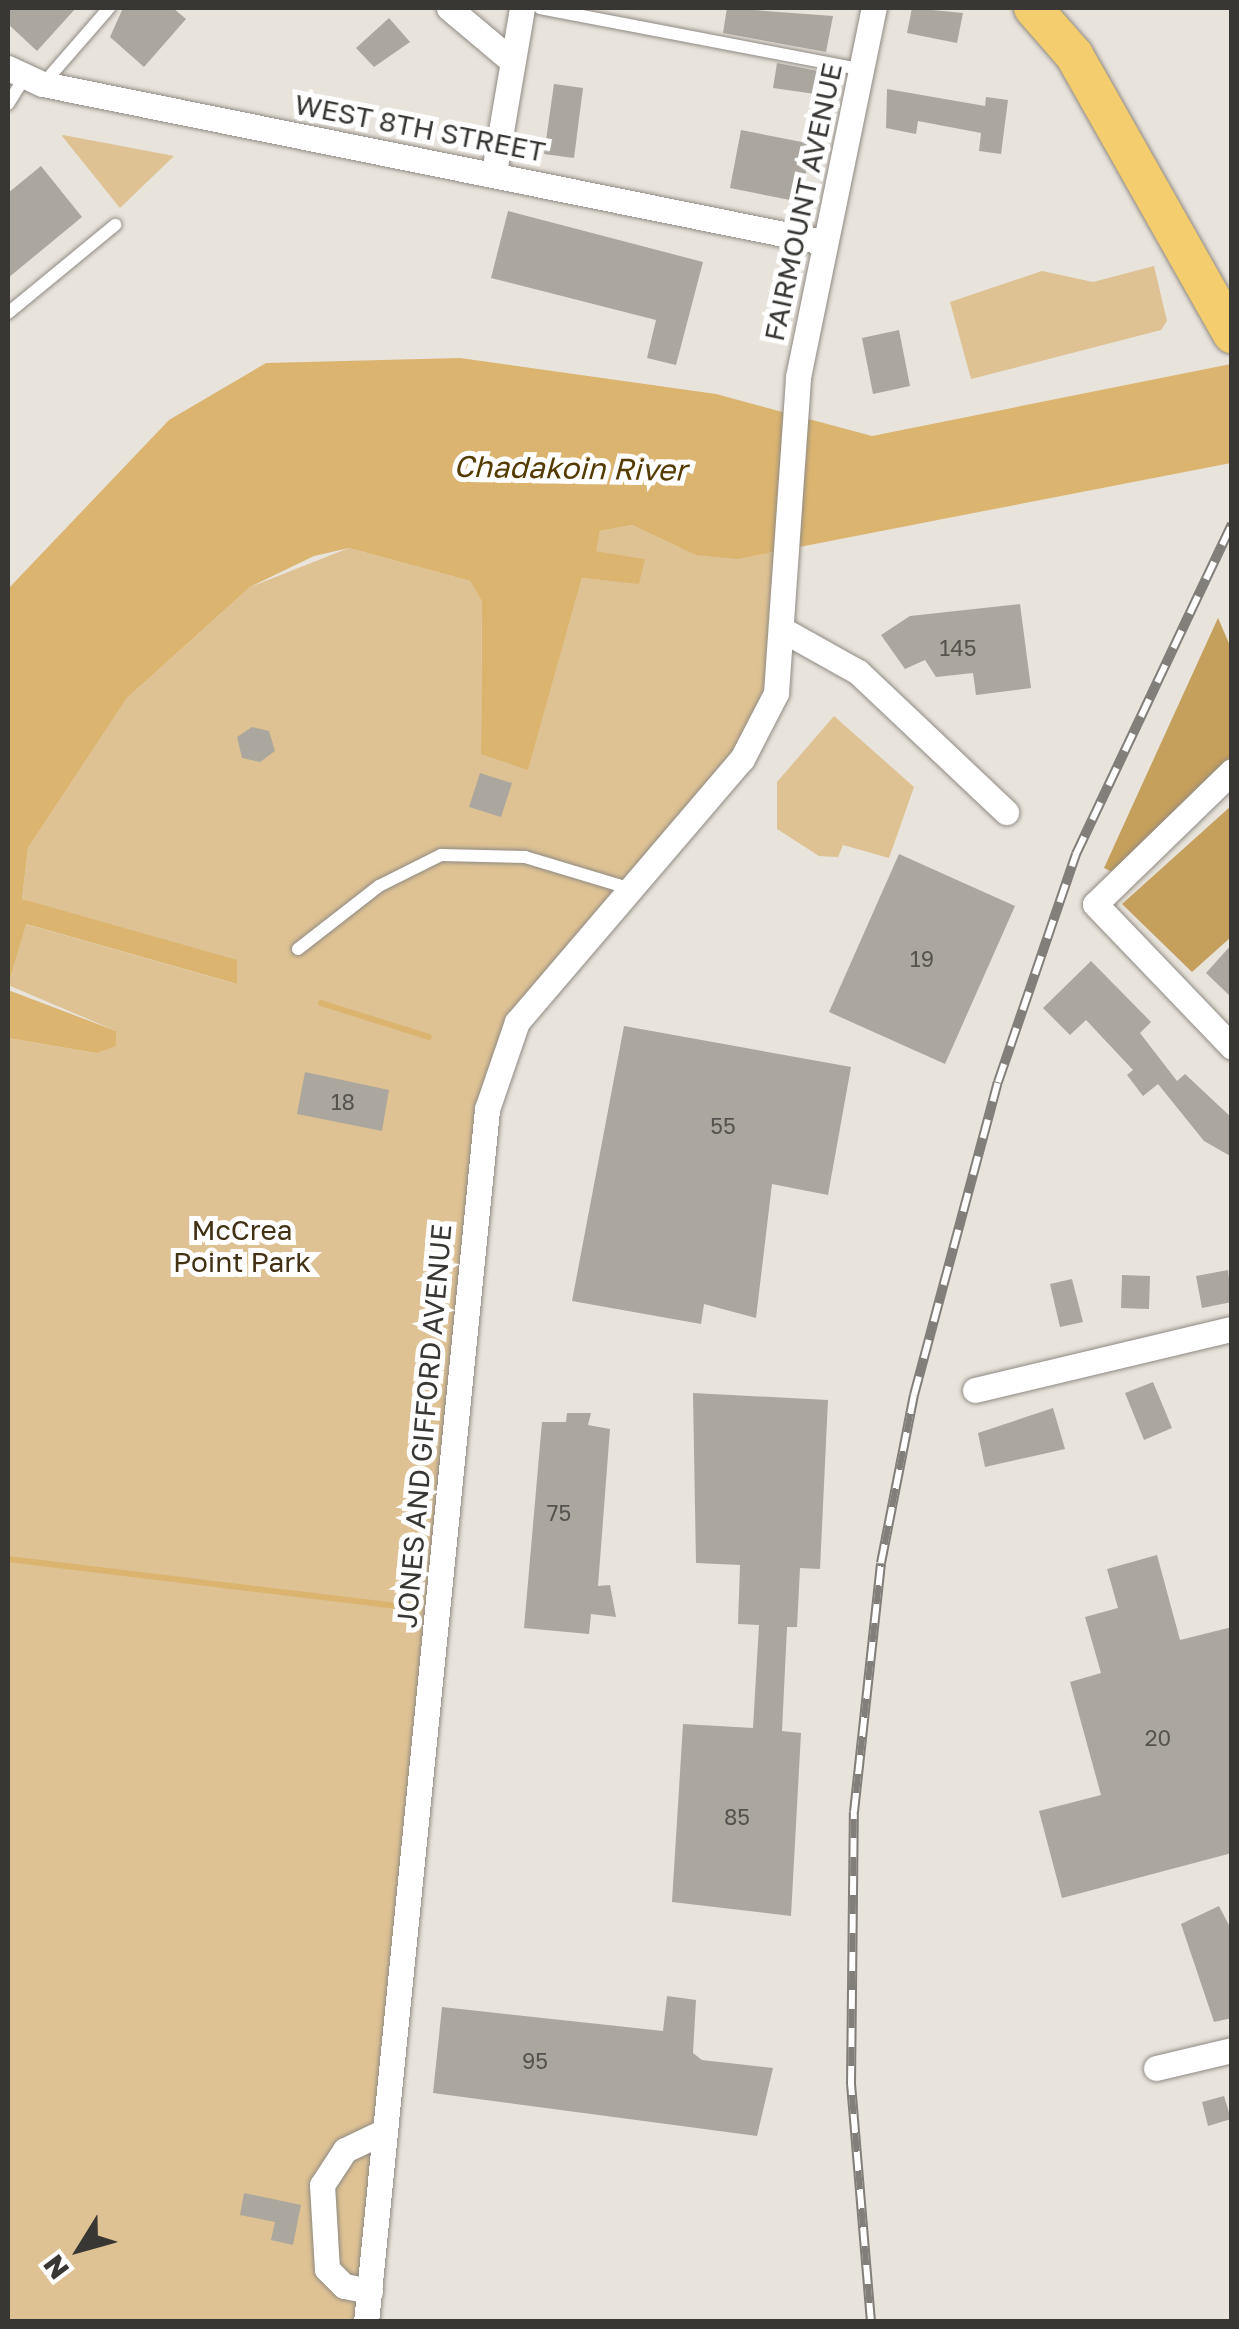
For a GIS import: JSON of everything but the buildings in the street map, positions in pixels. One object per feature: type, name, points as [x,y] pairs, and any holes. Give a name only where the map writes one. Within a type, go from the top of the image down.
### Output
[{"type":"main road","points":[[1033,8],[1074,55],[1108,110],[1232,334]]},
{"type":"main road","points":[[1058,8],[1074,55]]},
{"type":"street","points":[[449,8],[510,60]]},
{"type":"street","points":[[494,172],[510,60],[522,8]]},
{"type":"street","name":"FAIRMOUNT AVENUE","points":[[783,630],[796,410],[824,242],[874,8]]},
{"type":"street","name":"WEST 8TH STREET","points":[[25,76],[824,242]]},
{"type":"street","points":[[783,630],[858,672],[1006,812]]},
{"type":"street","name":"JONES AND GIFFORD AVENUE","points":[[366,2322],[487,1109],[517,1022],[632,889],[767,717],[783,630]]},
{"type":"street","points":[[1232,772],[1095,904],[1232,1047]]},
{"type":"street","points":[[975,1390],[1232,1329]]},
{"type":"street","points":[[1156,2068],[1232,2050]]},
{"type":"street","points":[[370,2291],[344,2286],[328,2269],[322,2184],[345,2150],[385,2131]]},
{"type":"lane","points":[[8,104],[25,76],[110,8]]},
{"type":"lane","points":[[540,8],[861,69]]},
{"type":"lane","points":[[8,313],[115,226]]},
{"type":"lane","points":[[298,949],[379,886],[441,855],[526,856],[632,889]]},
{"type":"green space","points":[[63,135],[174,156],[120,208]]},
{"type":"green space","points":[[1154,266],[1167,321],[1161,330],[971,379],[950,302],[1042,271],[1093,282]]},
{"type":"green space","name":"McCrea Point Park","points":[[632,525],[697,555],[789,552],[776,693],[499,1066],[365,2321],[8,2321],[8,1038],[96,1053],[116,1031],[8,985],[25,924],[236,984],[22,899],[28,848],[127,698],[250,587],[349,548],[470,581],[482,600],[481,753],[528,769],[582,578],[639,583],[644,559],[595,551],[600,531]]},
{"type":"green space","points":[[834,716],[914,787],[889,858],[843,845],[838,857],[819,856],[777,829],[777,782]]},
{"type":"shaded area","points":[[1218,618],[1231,648],[1231,757],[1117,874],[1104,868]]},
{"type":"shaded area","points":[[1231,806],[1231,937],[1192,972],[1122,904]]},
{"type":"water","name":"Chadakoin River","points":[[460,358],[716,394],[872,436],[1231,364],[1231,463],[737,559],[696,555],[632,525],[600,531],[596,551],[645,559],[639,584],[582,578],[528,770],[481,754],[482,601],[470,581],[349,548],[314,556],[250,587],[127,698],[28,848],[22,899],[237,960],[237,984],[26,924],[8,985],[8,589],[169,420],[266,363]]},
{"type":"water","points":[[8,990],[116,1031],[116,1046],[96,1053],[8,1038]]},
{"type":"waterway","points":[[321,1003],[429,1037]]},
{"type":"waterway","points":[[8,1559],[397,1606]]},
{"type":"railway","points":[[871,2322],[851,2085],[854,1812],[881,1563],[914,1395],[998,1082],[1076,854],[1232,524]]}]
